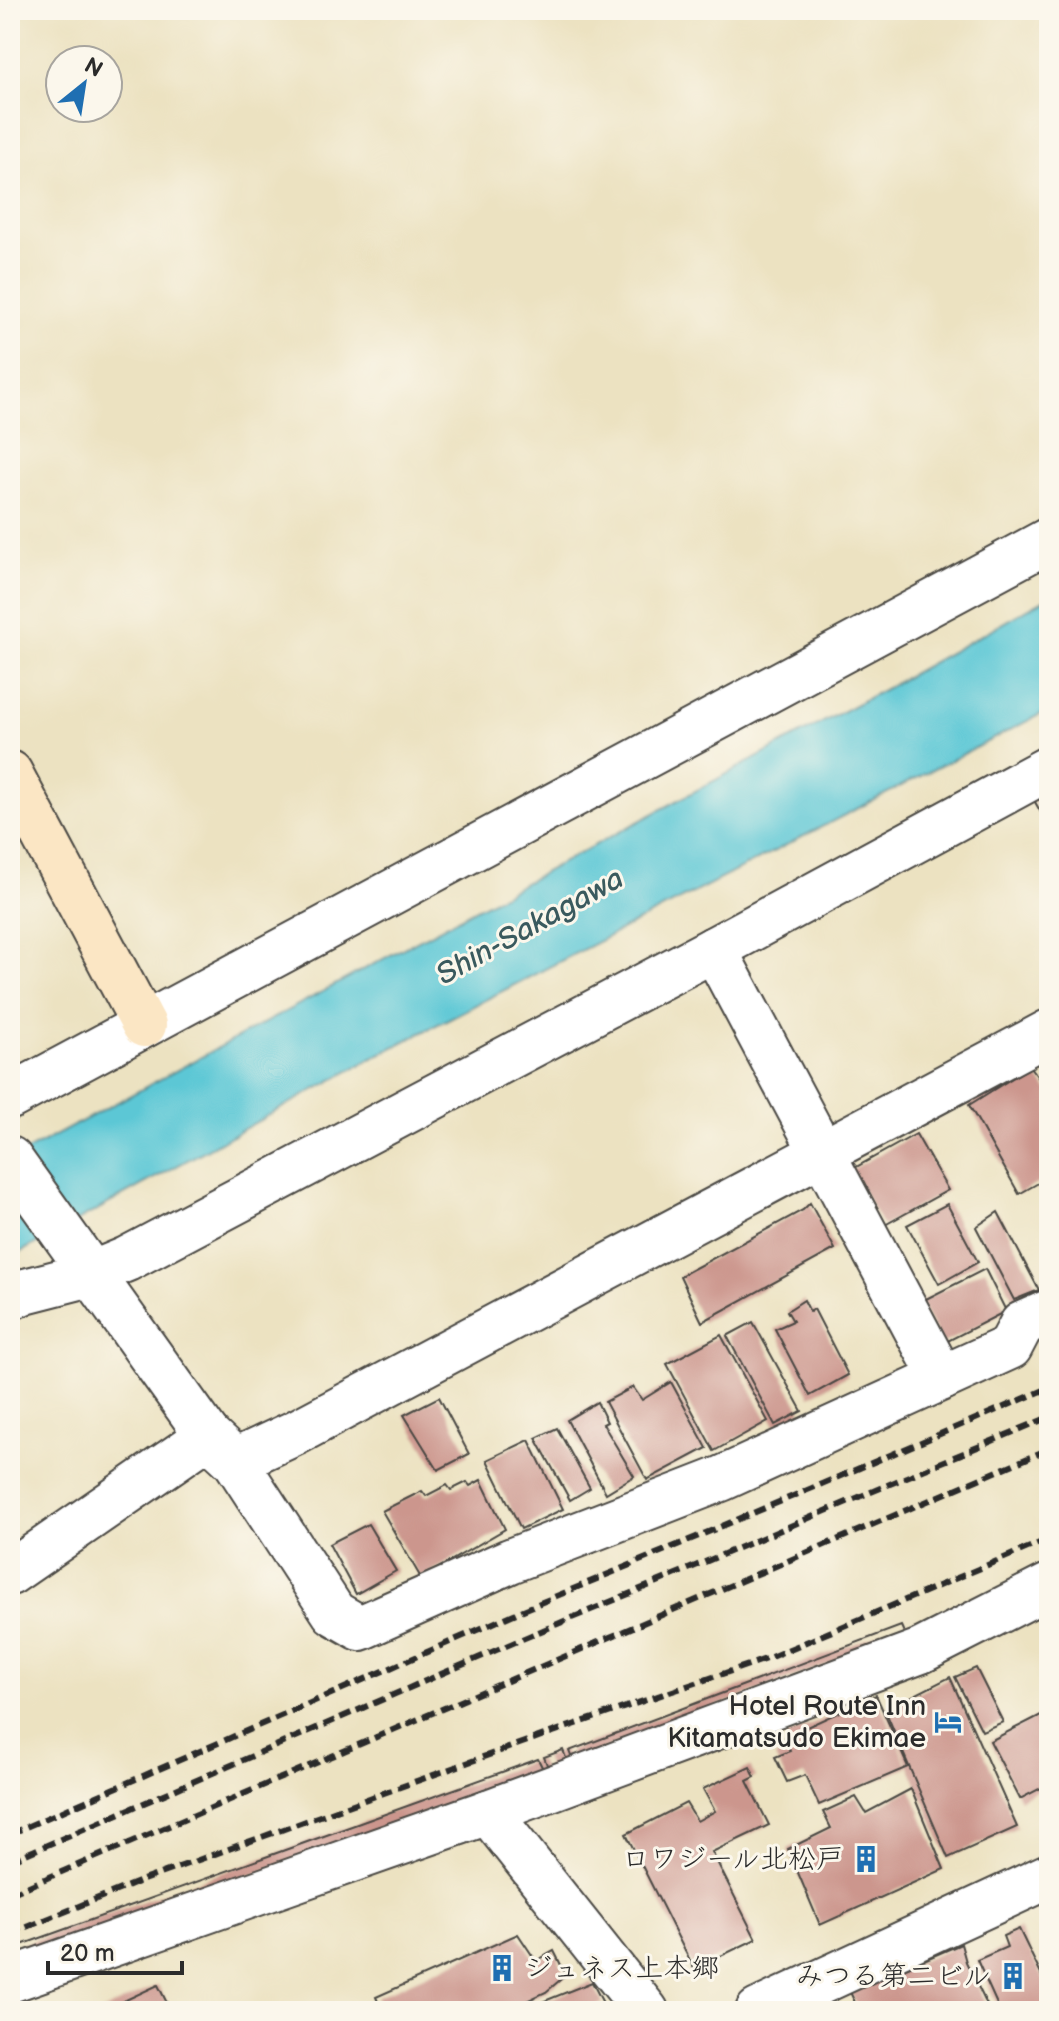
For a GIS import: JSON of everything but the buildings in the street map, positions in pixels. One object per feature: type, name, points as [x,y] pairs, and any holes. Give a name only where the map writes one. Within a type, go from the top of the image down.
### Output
[{"type":"street","points":[[10,1097],[1049,540]]},
{"type":"street","points":[[10,1298],[25,1291],[91,1274],[127,1259],[1049,768]]},
{"type":"street","points":[[10,773],[144,1025]]},
{"type":"street","points":[[714,949],[942,1378]]},
{"type":"street","points":[[10,1573],[222,1449],[297,1432],[1049,1032]]},
{"type":"street","points":[[10,1159],[91,1274],[222,1449],[334,1613],[360,1628],[510,1561],[721,1479],[1010,1347],[1022,1324],[1049,1312]]},
{"type":"street","points":[[10,1980],[488,1812],[921,1651],[1049,1586]]},
{"type":"street","points":[[488,1812],[646,2011]]},
{"type":"street","points":[[758,2011],[1049,1876]]},
{"type":"water","name":"Shin-Sakagawa","points":[[1049,597],[1049,710],[376,1056],[10,1258],[10,1160],[890,686]]},
{"type":"railway","points":[[10,1834],[514,1614],[1049,1388]]},
{"type":"railway","points":[[10,1861],[522,1639],[1049,1417]]},
{"type":"railway","points":[[10,1894],[1049,1449]]},
{"type":"railway","points":[[10,1934],[143,1880],[544,1735],[766,1659],[1049,1539]]},
{"type":"place","name":"Hotel Route Inn Kitamatsudo Ekimae","points":[[948,1722]]},
{"type":"place","name":"ロワジール北松戸","points":[[866,1859]]},
{"type":"place","name":"ジュネス上本郷","points":[[502,1968]]},
{"type":"place","name":"みつる第二ビル","points":[[1013,1976]]}]
